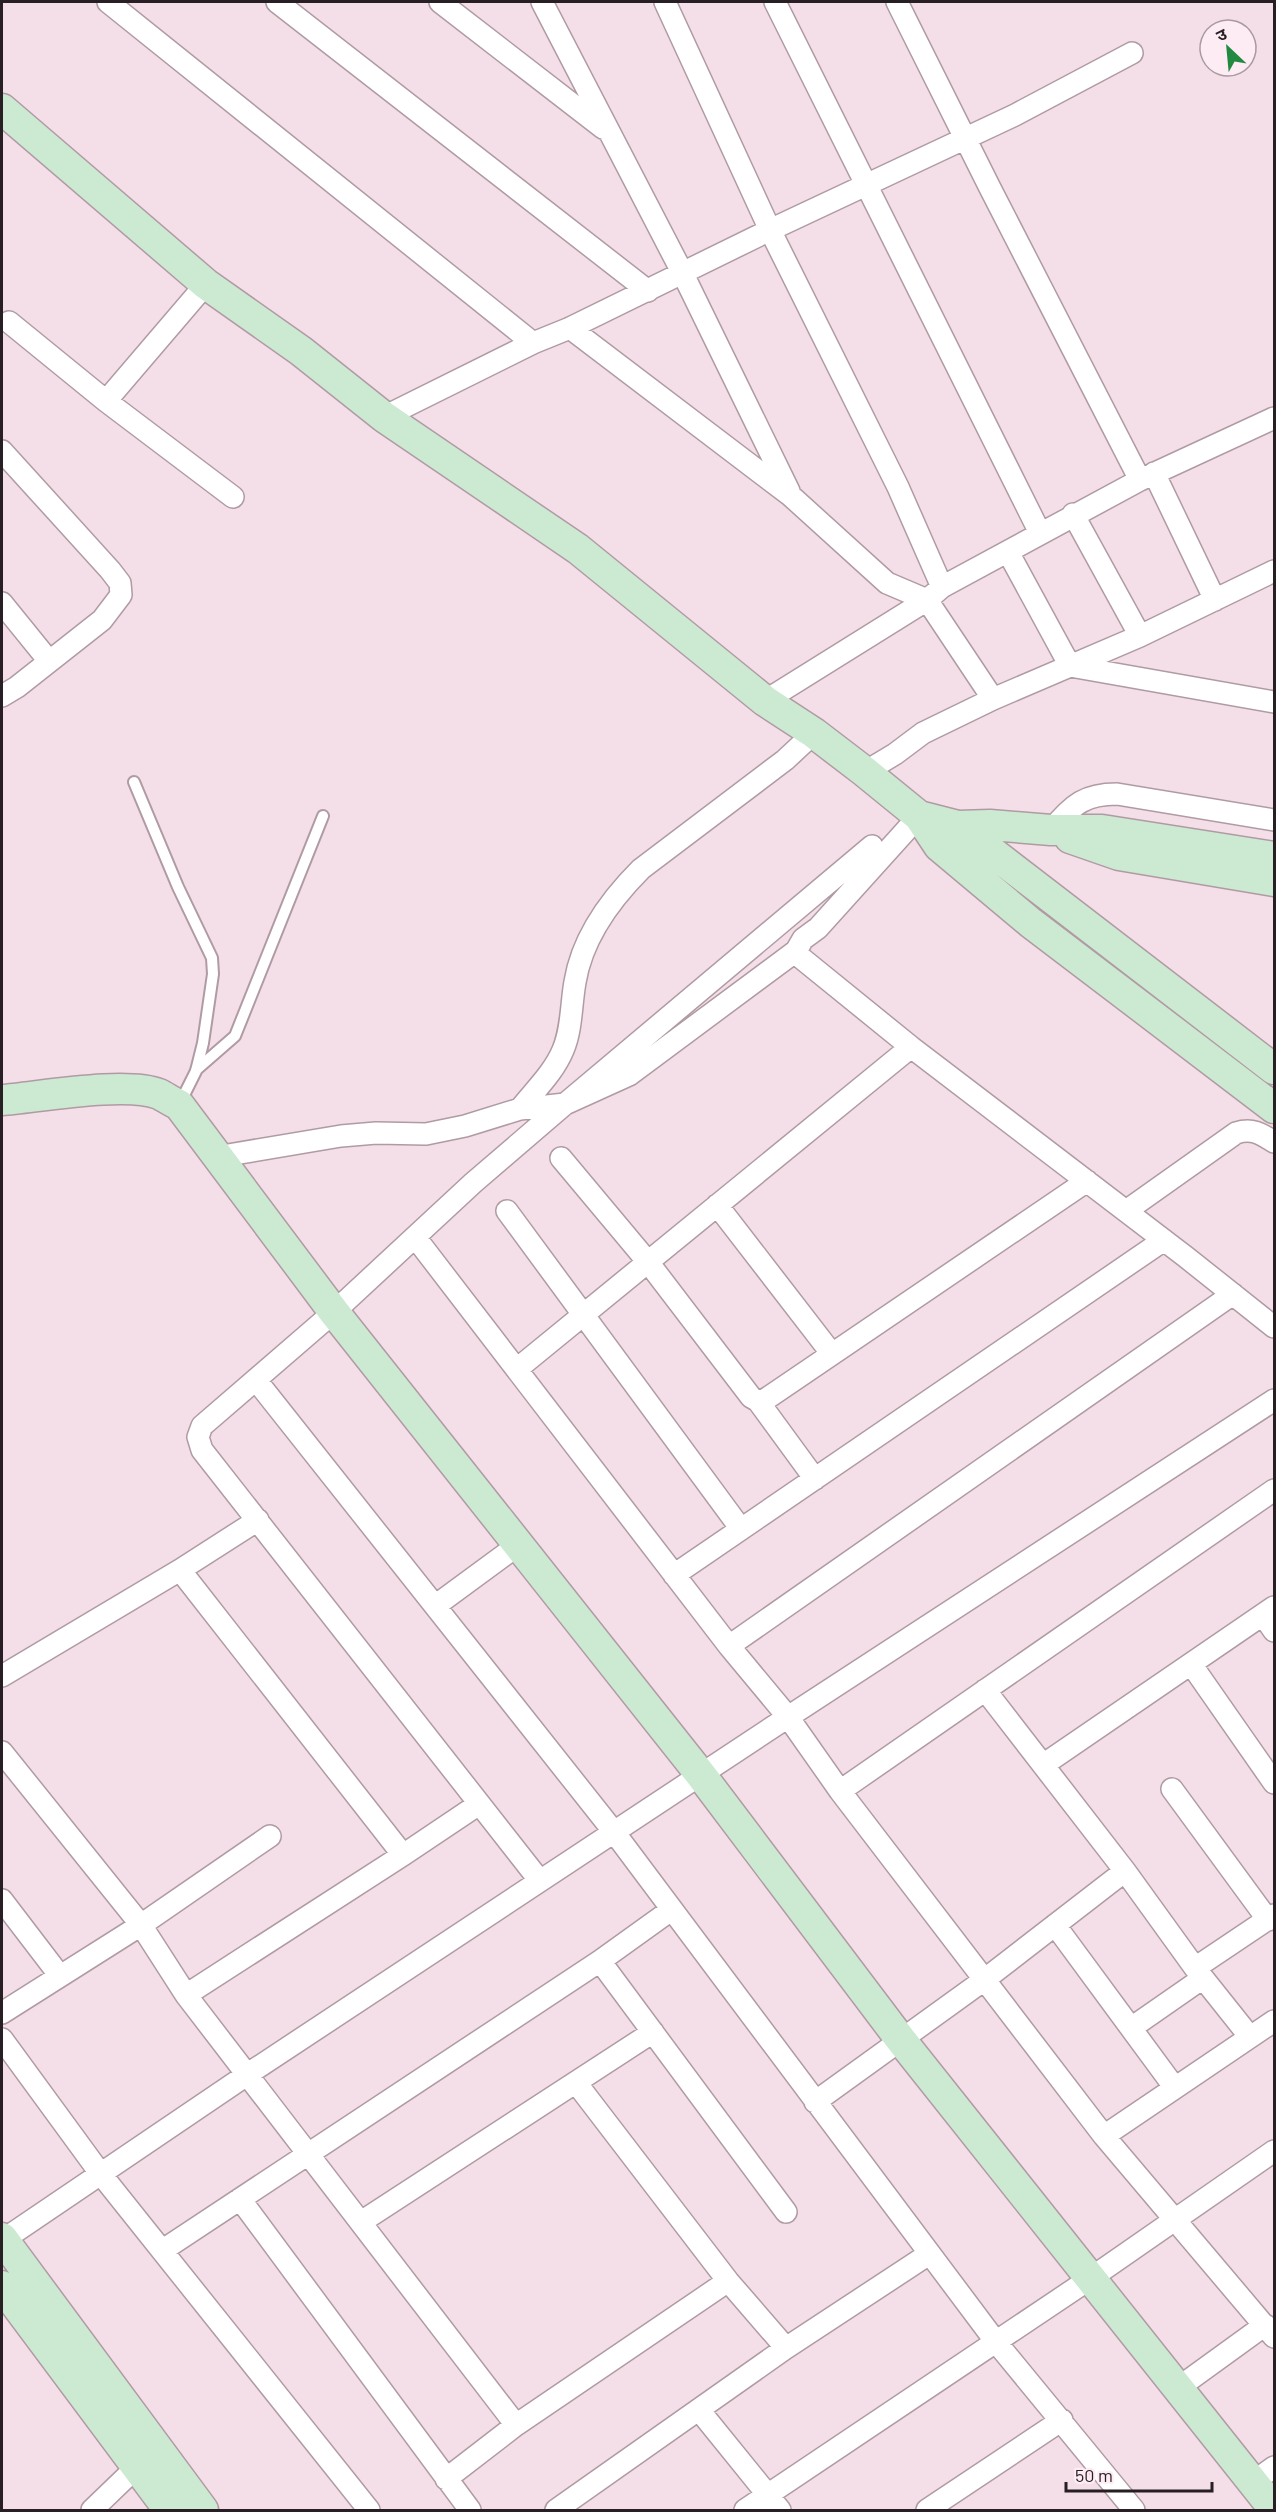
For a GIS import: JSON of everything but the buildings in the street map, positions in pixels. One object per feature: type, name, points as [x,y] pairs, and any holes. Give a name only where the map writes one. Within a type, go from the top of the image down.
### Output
[{"type":"street","points":[[108,2],[533,343]]},
{"type":"street","points":[[277,2],[648,291]]},
{"type":"street","points":[[440,2],[608,132]]},
{"type":"street","points":[[542,2],[683,274],[791,496]]},
{"type":"street","points":[[665,2],[770,230],[898,487],[935,593],[993,699]]},
{"type":"street","points":[[775,2],[1040,533]]},
{"type":"street","points":[[897,2],[964,138],[1215,600]]},
{"type":"street","points":[[384,417],[533,343],[570,328],[770,230],[1015,115],[1132,52]]},
{"type":"street","points":[[2,109],[206,284],[301,351],[384,417],[578,549],[765,701],[814,733],[919,816],[1275,1069]]},
{"type":"street","points":[[106,401],[206,284]]},
{"type":"street","points":[[9,322],[106,401],[233,496]]},
{"type":"street","points":[[570,328],[791,496],[887,582],[935,593]]},
{"type":"street","points":[[765,701],[935,593],[1073,514],[1147,476],[1275,417]]},
{"type":"street","points":[[2,451],[110,570],[120,584],[121,595],[102,620],[2,696]]},
{"type":"street","points":[[1073,514],[1140,636]]},
{"type":"street","points":[[1008,552],[1070,666]]},
{"type":"street","points":[[864,772],[895,754],[923,733],[993,699],[1140,636],[1275,571]]},
{"type":"street","points":[[2,603],[49,661]]},
{"type":"street","points":[[1070,666],[1275,702]]},
{"type":"street","points":[[1253,698],[1275,688]]},
{"type":"street","points":[[520,1109],[557,1064],[569,1026],[580,956],[623,887],[641,869],[784,760],[814,733]]},
{"type":"street","points":[[1051,830],[1074,804],[1099,794],[1117,794],[1275,819]]},
{"type":"street","points":[[216,1157],[341,1136],[376,1133],[426,1134],[465,1126],[520,1109],[565,1104],[629,1075],[796,951],[802,939],[818,928],[919,816]]},
{"type":"street","points":[[949,836],[990,825],[1051,830],[1102,830],[1275,857]]},
{"type":"street","points":[[1051,830],[1119,855],[1275,880]]},
{"type":"street","points":[[949,836],[1031,923],[1270,1105],[1247,1129],[1217,1144],[1126,1211]]},
{"type":"street","points":[[540,1881],[202,1450],[198,1437],[202,1426],[334,1312],[565,1104],[872,846]]},
{"type":"street","points":[[796,951],[805,964],[1275,1327]]},
{"type":"street","points":[[517,1369],[911,1047]]},
{"type":"street","points":[[2,1100],[134,1089],[158,1094],[179,1105],[334,1312],[701,1775],[902,2040],[1178,2388],[1264,2475],[1275,2509]]},
{"type":"street","points":[[1247,1129],[1258,1131],[1275,1142]]},
{"type":"street","points":[[561,1158],[648,1262],[751,1398],[759,1401],[815,1479]]},
{"type":"street","points":[[759,1401],[766,1399],[1087,1181]]},
{"type":"street","points":[[717,1205],[832,1354]]},
{"type":"street","points":[[507,1211],[582,1316],[741,1529]]},
{"type":"street","points":[[415,1237],[729,1646],[788,1717],[840,1791],[1104,2136],[1270,2331],[1178,2388]]},
{"type":"street","points":[[674,1575],[1164,1240]]},
{"type":"street","points":[[729,1646],[1233,1294]]},
{"type":"street","points":[[256,1380],[614,1832],[670,1910],[996,2342],[1134,2511]]},
{"type":"street","points":[[169,2511],[147,2458],[2,2239],[788,1717],[1275,1400]]},
{"type":"street","points":[[840,1791],[1275,1490]]},
{"type":"street","points":[[2,1677],[180,1570],[258,1520]]},
{"type":"street","points":[[435,1606],[518,1545]]},
{"type":"street","points":[[180,1570],[403,1855]]},
{"type":"street","points":[[1043,1765],[1191,1664],[1271,1618]]},
{"type":"street","points":[[1191,1664],[1275,1783]]},
{"type":"street","points":[[985,1690],[1250,2037]]},
{"type":"street","points":[[2,1752],[141,1925],[186,1995],[516,2425]]},
{"type":"street","points":[[1131,2028],[1271,1918],[1172,1788]]},
{"type":"street","points":[[186,1995],[479,1804]]},
{"type":"street","points":[[2,2013],[141,1925],[270,1836]]},
{"type":"street","points":[[814,2102],[984,1980],[1125,1871]]},
{"type":"street","points":[[2,1900],[60,1976]]},
{"type":"street","points":[[163,2250],[600,1961],[670,1910]]},
{"type":"street","points":[[1055,1925],[1175,2088]]},
{"type":"street","points":[[600,1961],[786,2212]]},
{"type":"street","points":[[1104,2136],[1275,2021]]},
{"type":"street","points":[[361,2222],[577,2084],[653,2032]]},
{"type":"street","points":[[2,2039],[100,2173],[369,2511]]},
{"type":"street","points":[[577,2084],[728,2281],[786,2348]]},
{"type":"street","points":[[745,2511],[774,2503],[996,2342],[1275,2151]]},
{"type":"street","points":[[240,2199],[470,2511]]},
{"type":"street","points":[[556,2511],[786,2348],[929,2254]]},
{"type":"street","points":[[446,2479],[516,2425],[728,2281]]},
{"type":"street","points":[[2,2286],[147,2458],[203,2511]]},
{"type":"street","points":[[699,2410],[774,2503]]},
{"type":"street","points":[[927,2511],[1062,2420]]},
{"type":"street","points":[[92,2511],[147,2458]]},
{"type":"lane","points":[[134,782],[178,887],[212,958],[213,974],[205,1032],[195,1071],[179,1105]]},
{"type":"lane","points":[[195,1071],[235,1036],[323,816]]}]
